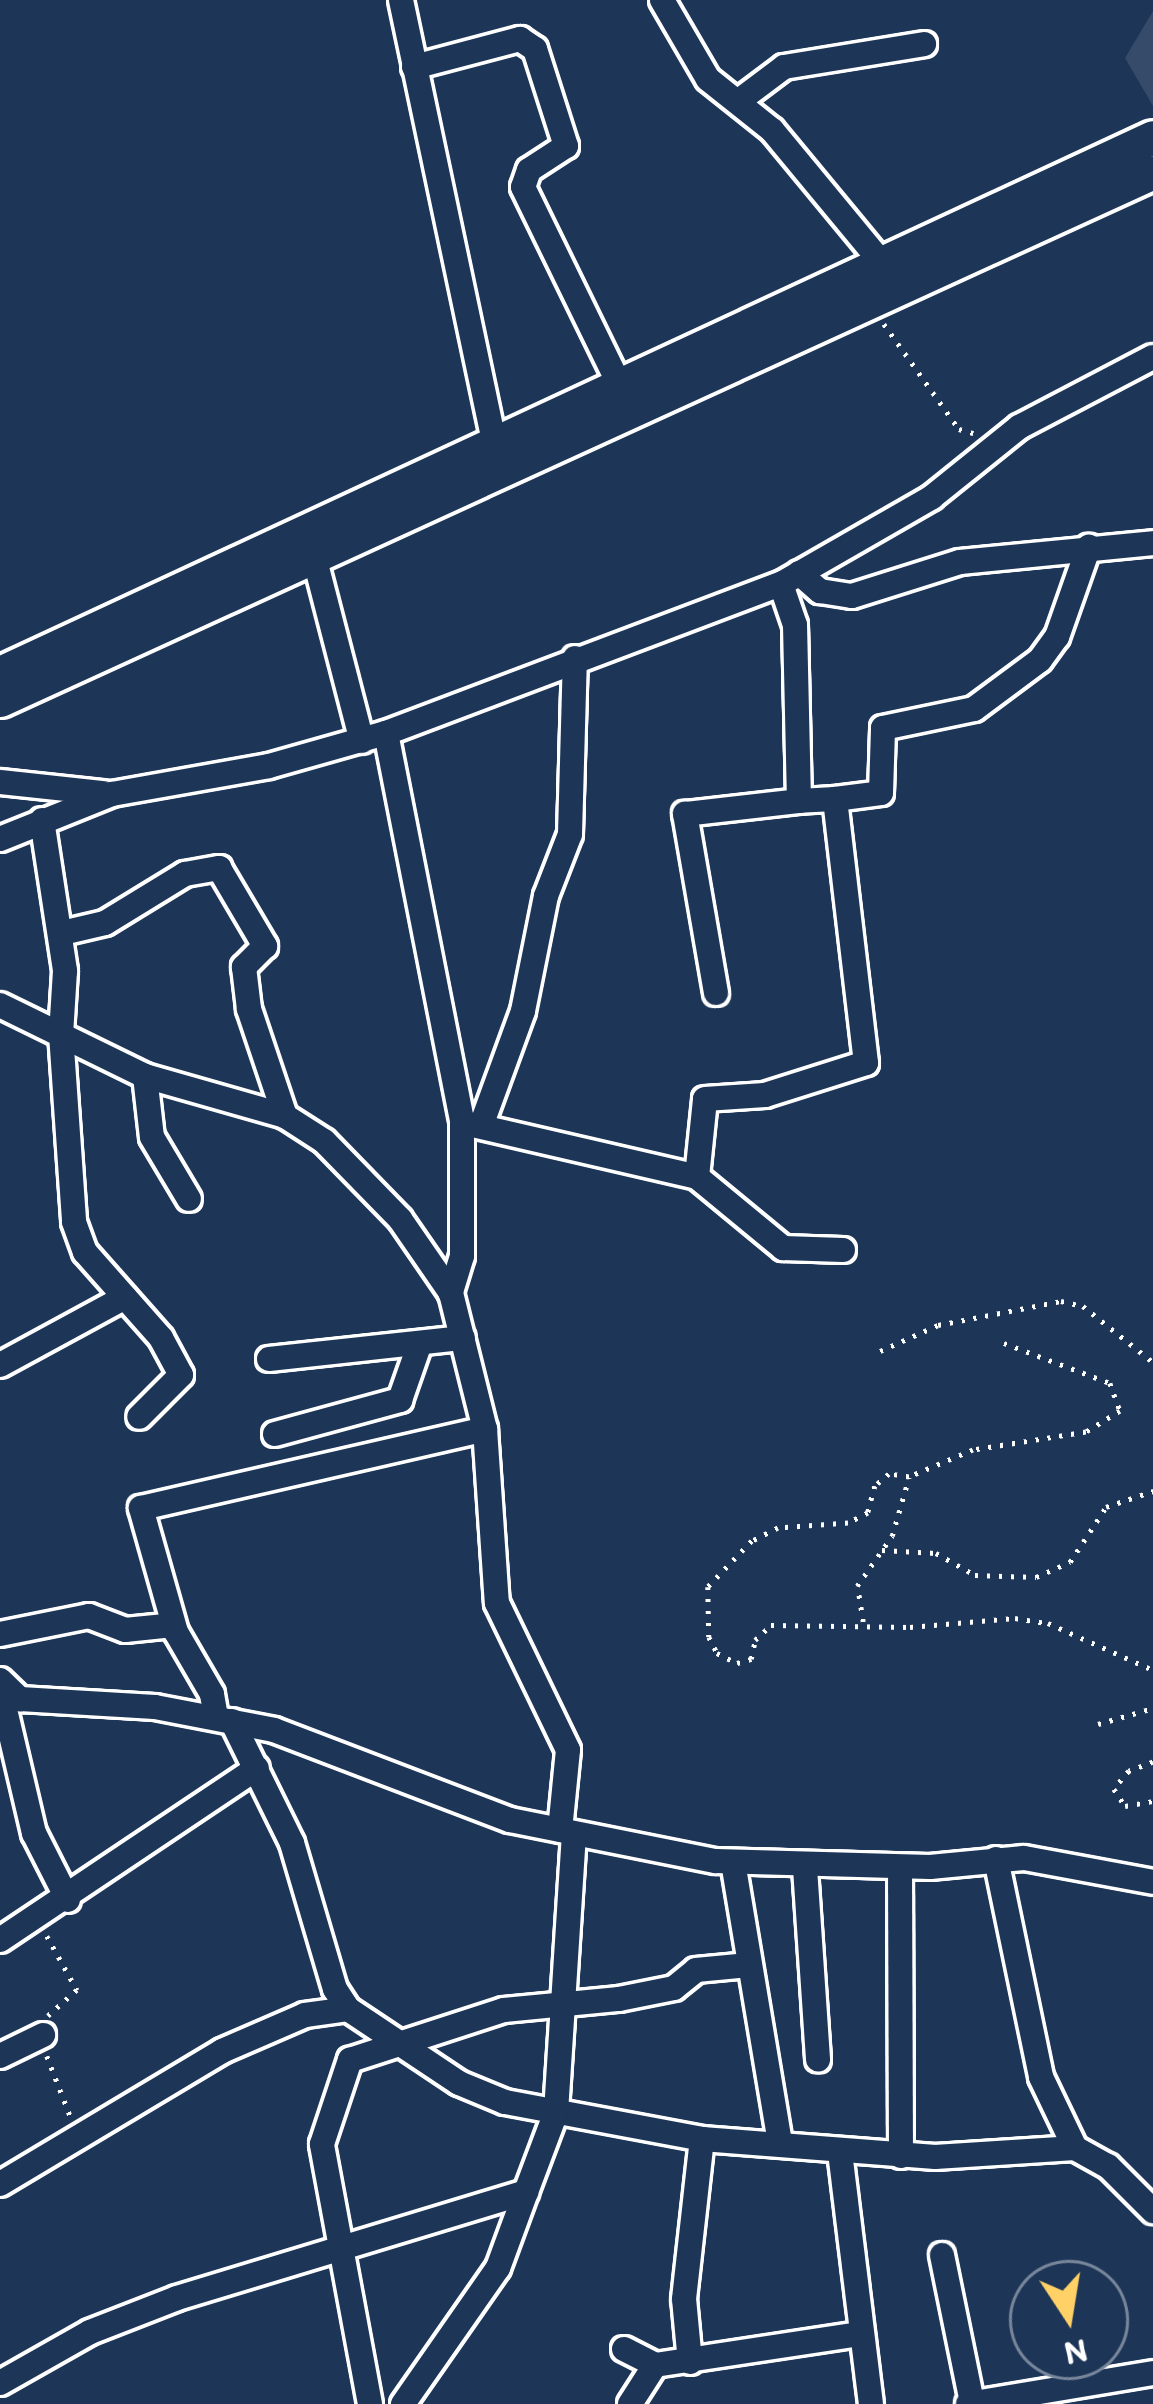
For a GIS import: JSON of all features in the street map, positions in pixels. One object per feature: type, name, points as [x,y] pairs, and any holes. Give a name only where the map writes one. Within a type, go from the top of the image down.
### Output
[{"type":"street","points":[[401,0],[494,443]]},
{"type":"street","points":[[662,0],[708,79],[740,100],[882,263]]},
{"type":"street","points":[[414,68],[520,39],[535,49],[566,146],[529,170],[523,187],[620,386]]},
{"type":"street","points":[[740,100],[784,67],[924,44]]},
{"type":"street","points":[[0,700],[494,443],[1153,137]]},
{"type":"street","points":[[0,673],[314,556],[1153,172]]},
{"type":"street","points":[[0,839],[112,794],[374,737],[790,579],[932,497],[1019,428],[1153,357]]},
{"type":"street","points":[[790,579],[820,591],[852,596],[960,562],[1153,542]]},
{"type":"street","points":[[716,993],[685,814],[881,793],[883,728],[974,709],[1040,660],[1057,638],[1089,546]]},
{"type":"street","points":[[314,556],[374,737],[471,1124],[462,1256],[451,1293]]},
{"type":"street","points":[[790,579],[796,625],[799,800]]},
{"type":"street","points":[[471,1124],[523,1011],[546,896],[570,834],[575,658]]},
{"type":"street","points":[[0,782],[112,794]]},
{"type":"street","points":[[697,1177],[705,1099],[756,1097],[866,1063],[835,800]]},
{"type":"street","points":[[42,820],[62,933],[61,1034],[74,1222],[85,1252],[125,1297],[181,1375],[139,1417]]},
{"type":"street","points":[[62,933],[105,922],[184,874],[219,868],[263,939],[262,952],[244,968],[249,1010],[285,1116]]},
{"type":"street","points":[[0,1005],[145,1076],[285,1116],[366,1178],[451,1293],[464,1338],[485,1429],[497,1603],[571,1761],[556,2112],[498,2267],[403,2404]]},
{"type":"street","points":[[145,1076],[152,1137],[189,1199]]},
{"type":"street","points":[[471,1124],[697,1177],[783,1248],[843,1250]]},
{"type":"street","points":[[0,1365],[125,1297]]},
{"type":"street","points":[[269,1359],[464,1338]]},
{"type":"street","points":[[275,1434],[400,1400],[419,1343]]},
{"type":"street","points":[[485,1429],[145,1504],[173,1624],[224,1719],[257,1768],[292,1843],[335,1989],[348,2009],[459,2083],[556,2112],[702,2140],[840,2152],[902,2156],[1075,2149],[1108,2166],[1153,2211]]},
{"type":"street","points":[[0,1634],[89,1616],[125,1630],[173,1624]]},
{"type":"street","points":[[68,1900],[34,1833],[6,1696],[224,1719],[354,1756],[483,1812],[567,1833],[733,1862],[900,1868],[996,1859],[1058,1860],[1153,1882]]},
{"type":"street","points":[[0,1940],[68,1900],[257,1768]]},
{"type":"street","points":[[996,1859],[1040,2077],[1075,2149]]},
{"type":"street","points":[[733,1862],[780,2144]]},
{"type":"street","points":[[805,1868],[818,2060]]},
{"type":"street","points":[[900,1868],[902,2156]]},
{"type":"street","points":[[370,2404],[323,2135],[350,2060],[504,2011],[562,2007],[674,1988],[696,1970],[749,1965]]},
{"type":"street","points":[[0,2184],[222,2051],[305,2015],[348,2009]]},
{"type":"street","points":[[0,2056],[43,2035]]},
{"type":"street","points":[[690,2362],[684,2299],[702,2140]]},
{"type":"street","points":[[840,2152],[871,2404]]},
{"type":"street","points":[[0,2383],[90,2332],[344,2243],[526,2192]]},
{"type":"street","points":[[943,2255],[970,2404],[1153,2373]]},
{"type":"street","points":[[624,2349],[655,2365],[859,2334]]},
{"type":"street","points":[[630,2404],[655,2365]]},
{"type":"path","points":[[869,302],[964,433],[1019,428]]},
{"type":"path","points":[[880,1351],[938,1325],[1061,1301],[1084,1306],[1153,1362]]},
{"type":"path","points":[[1004,1343],[1110,1383],[1120,1411],[1086,1432],[973,1450],[909,1477],[889,1474],[875,1486],[868,1513],[848,1523],[778,1528],[752,1541],[708,1587],[709,1636],[717,1653],[737,1663],[751,1659],[754,1640],[771,1625],[1048,1623],[1153,1670]]},
{"type":"path","points":[[862,1622],[857,1586],[882,1550],[909,1477]]},
{"type":"path","points":[[882,1550],[936,1553],[975,1575],[1036,1577],[1070,1562],[1106,1507],[1153,1491]]},
{"type":"path","points":[[1098,1724],[1153,1708]]},
{"type":"path","points":[[1153,1762],[1129,1771],[1114,1789],[1125,1806],[1153,1802]]},
{"type":"shaded area","points":[[1153,11],[1153,106],[1125,58]]}]
